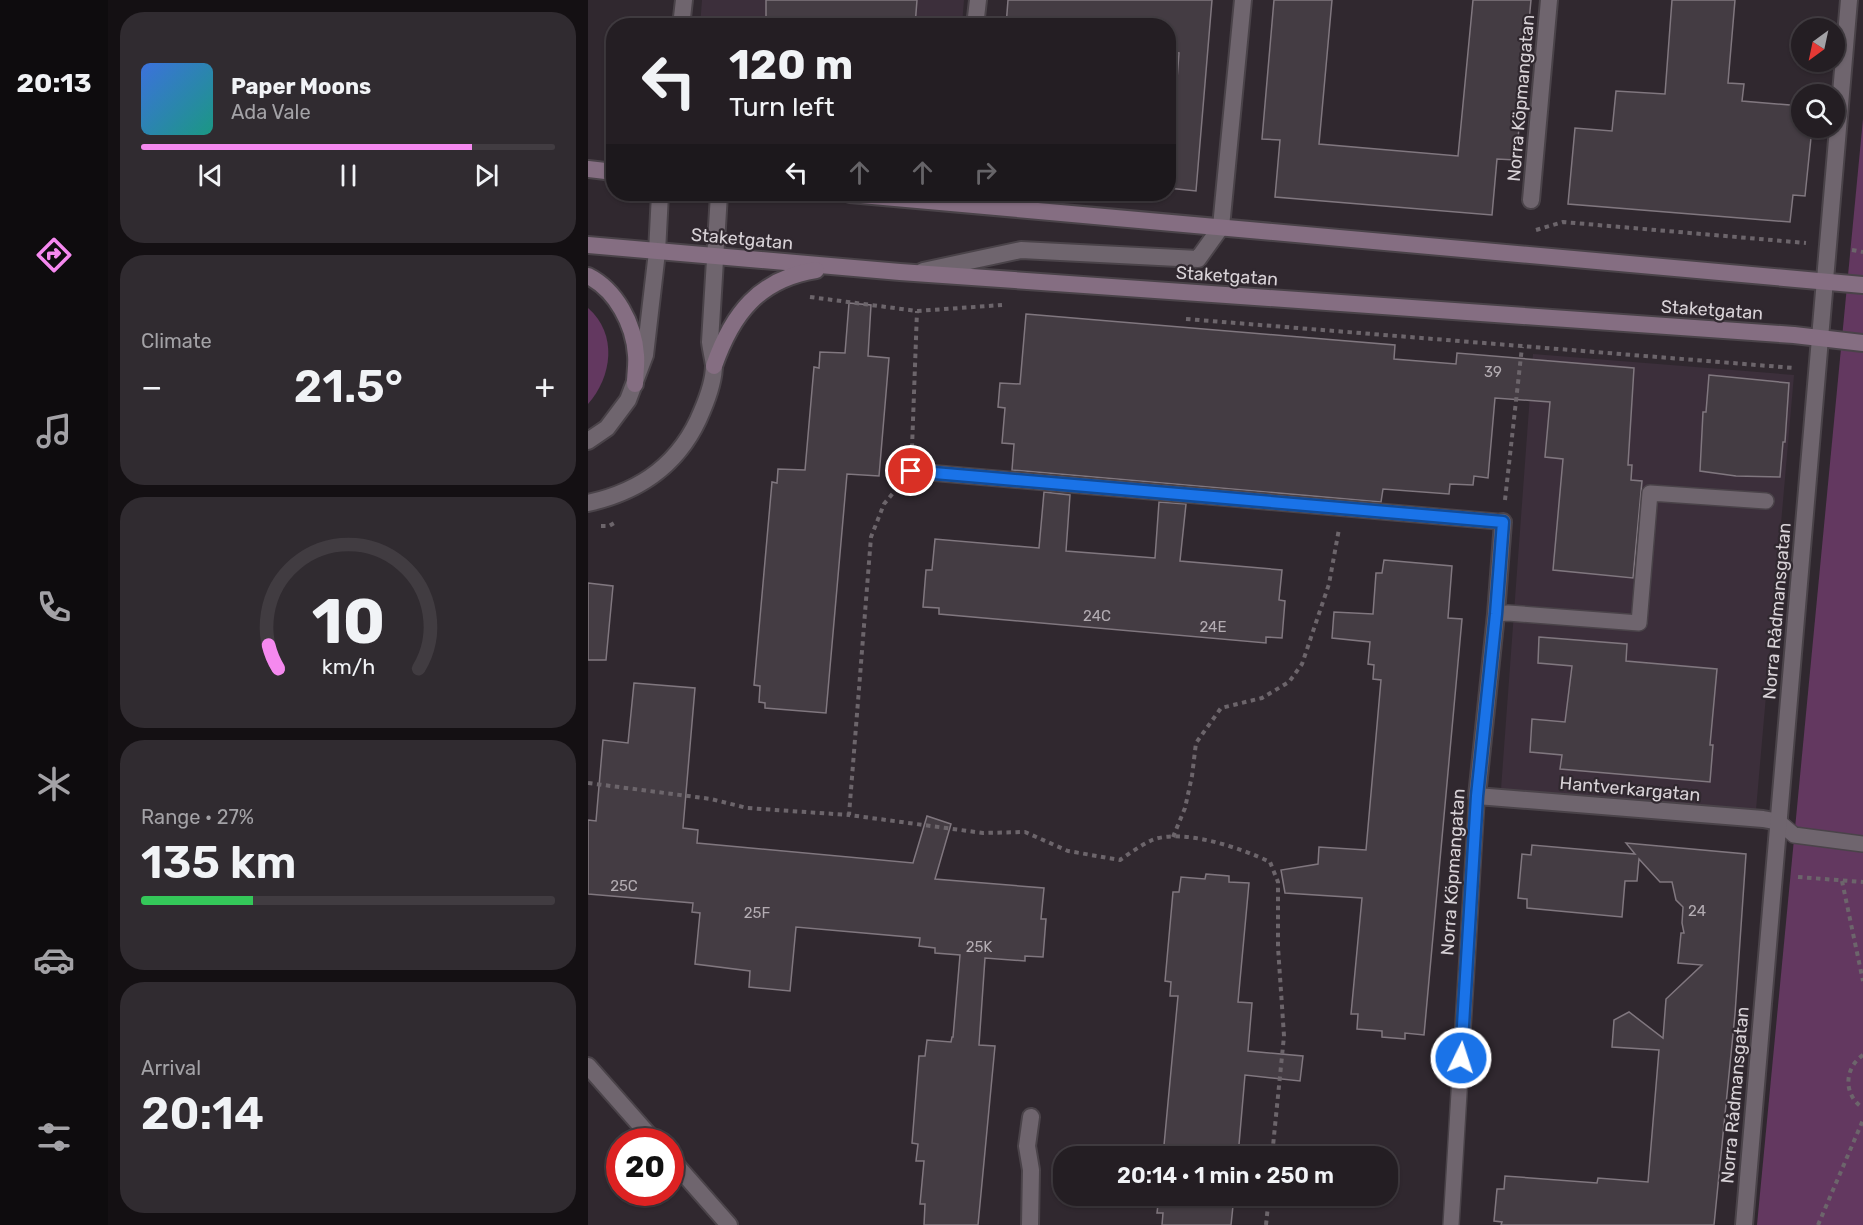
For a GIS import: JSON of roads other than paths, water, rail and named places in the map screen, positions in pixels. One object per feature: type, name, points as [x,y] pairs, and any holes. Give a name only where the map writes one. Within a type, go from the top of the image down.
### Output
[{"type":"main road","points":[[588,169],[606,171]]},
{"type":"main road","name":"Staketgatan","points":[[931,201],[1863,285]]},
{"type":"main road","name":"Staketgatan","points":[[588,245],[914,273],[1770,333],[1863,343]]},
{"type":"main road","points":[[714,366],[721,344],[732,323],[760,292],[779,280],[804,272],[838,267]]},
{"type":"main road","points":[[588,276],[605,287],[617,300],[625,316],[636,354],[635,384]]},
{"type":"street","points":[[682,18],[684,0]]},
{"type":"street","points":[[976,18],[978,0]]},
{"type":"street","points":[[914,273],[1021,250],[1198,259],[1221,226],[1243,0]]},
{"type":"street","name":"Norra Köpmangatan","points":[[1531,200],[1549,0]]},
{"type":"street","name":"Norra Rådmansgatan","points":[[1744,1225],[1849,0]]},
{"type":"street","points":[[588,441],[607,428],[628,400],[645,355],[657,252],[660,201]]},
{"type":"street","points":[[588,503],[622,494],[639,486],[671,460],[687,442],[699,420],[709,395],[714,366],[710,342],[718,201]]},
{"type":"street","name":"Norra Köpmangatan","points":[[1477,796],[1503,522]]},
{"type":"street","name":"Hantverkargatan","points":[[1477,796],[1779,822]]},
{"type":"street","points":[[588,1066],[643,1128]]},
{"type":"street","points":[[1030,1117],[1027,1146],[1031,1170],[1030,1225]]},
{"type":"street","points":[[684,1173],[732,1224]]},
{"type":"lane","points":[[911,471],[1503,522]]},
{"type":"lane","points":[[1496,614],[1640,623],[1650,493],[1766,501]]},
{"type":"lane","name":"Norra Köpmangatan","points":[[1451,1225],[1477,796]]},
{"type":"lane","points":[[1779,822],[1794,835],[1863,844]]}]
